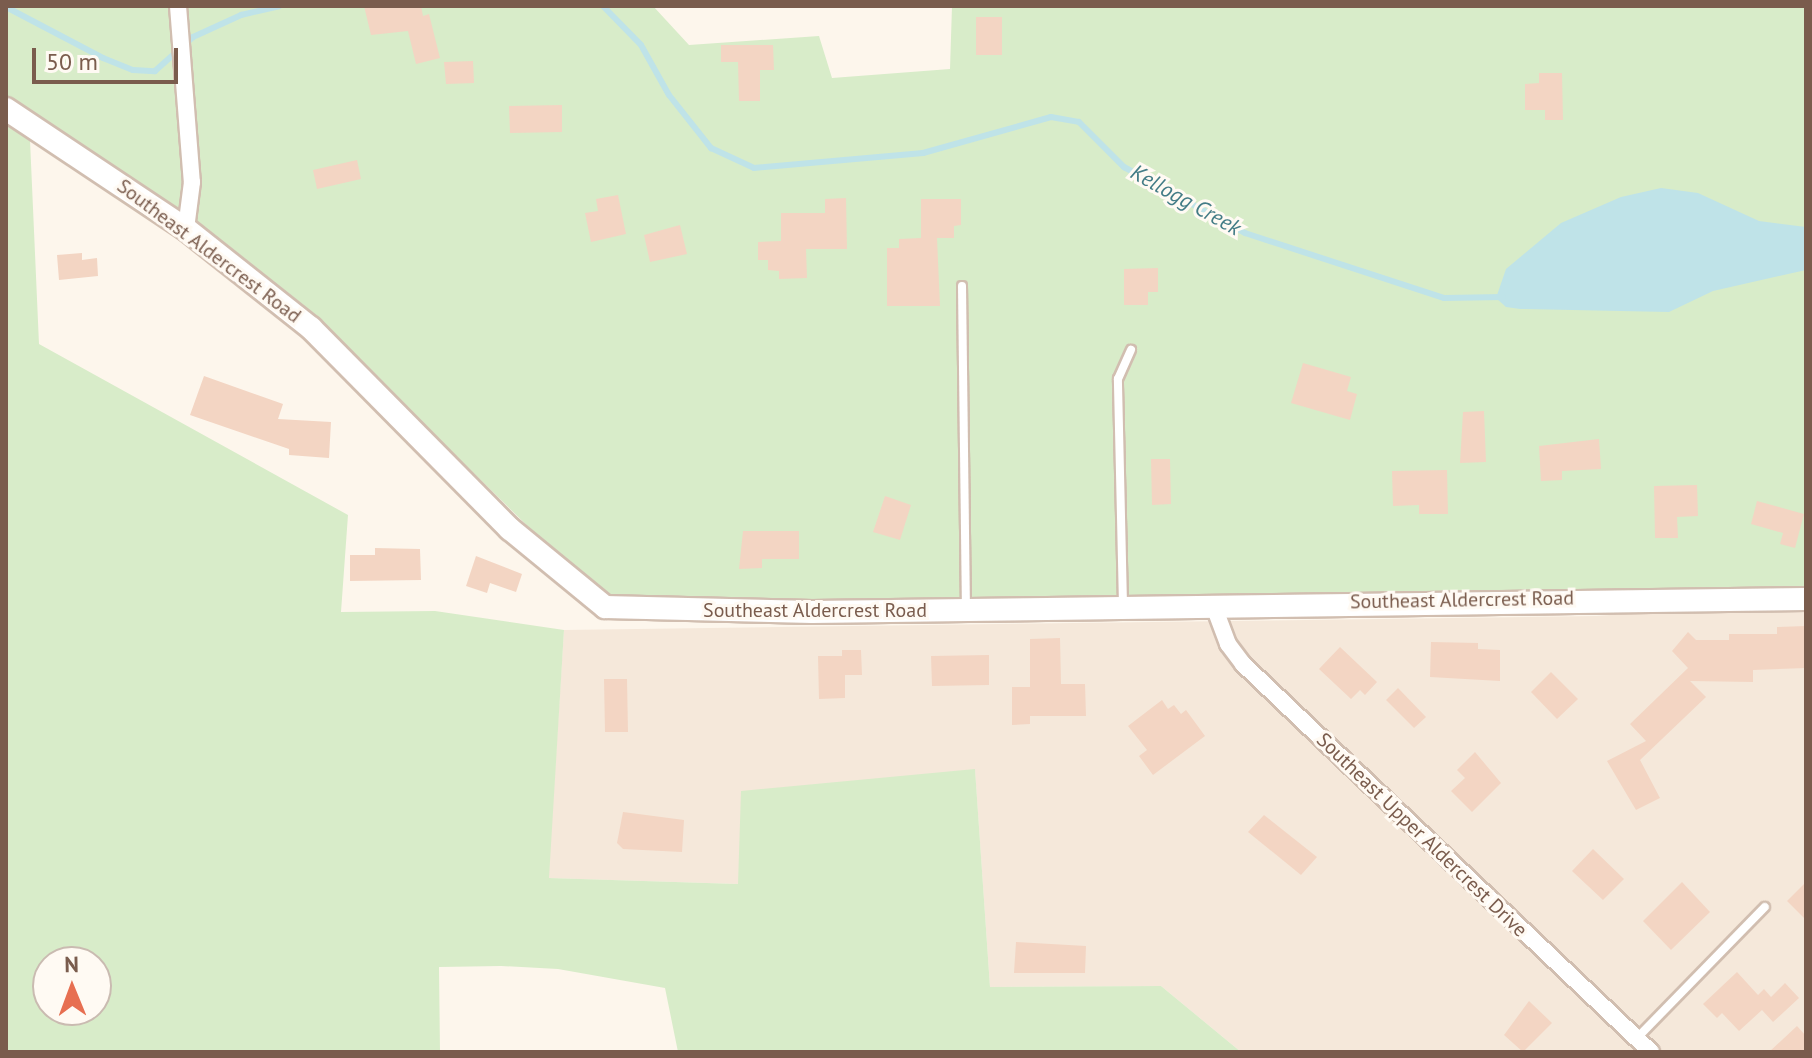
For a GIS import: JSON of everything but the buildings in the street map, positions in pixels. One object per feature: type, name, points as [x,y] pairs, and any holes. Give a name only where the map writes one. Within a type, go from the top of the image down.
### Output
[{"type":"street","points":[[178,6],[192,182],[186,229]]},
{"type":"street","name":"Southeast Aldercrest Road","points":[[6,109],[186,229],[311,328],[510,529],[605,607],[697,612],[1806,599]]},
{"type":"street","name":"Southeast Upper Aldercrest Drive","points":[[1213,604],[1228,644],[1243,664],[1651,1052]]},
{"type":"lane","points":[[962,286],[966,609]]},
{"type":"lane","points":[[1123,606],[1118,379],[1131,350]]},
{"type":"lane","points":[[1637,1039],[1765,907]]},
{"type":"shaded area","points":[[1806,601],[1806,1052],[1241,1052],[1161,986],[990,987],[975,770],[739,884],[548,878],[564,630],[1596,616]]},
{"type":"green space","points":[[6,6],[653,6],[689,45],[819,36],[832,78],[950,69],[952,6],[1806,6],[1806,591],[628,603],[597,594],[314,317],[6,103]]},
{"type":"green space","points":[[6,125],[30,140],[39,344],[348,515],[341,612],[435,611],[564,630],[549,878],[738,884],[741,791],[975,769],[990,987],[1161,986],[1241,1052],[678,1052],[665,988],[558,969],[501,966],[439,967],[440,1052],[6,1052]]},
{"type":"water","points":[[1661,188],[1698,193],[1759,221],[1806,227],[1806,270],[1713,291],[1669,312],[1520,309],[1506,307],[1496,298],[1506,269],[1561,223],[1621,197]]},
{"type":"waterway","name":"Kellogg Creek","points":[[6,7],[103,58],[133,70],[155,71],[193,37],[241,15],[279,6]]},
{"type":"waterway","name":"Kellogg Creek","points":[[603,6],[641,45],[669,95],[711,148],[754,168],[923,153],[1051,117],[1079,122],[1124,167],[1245,233],[1444,298],[1503,297]]}]
